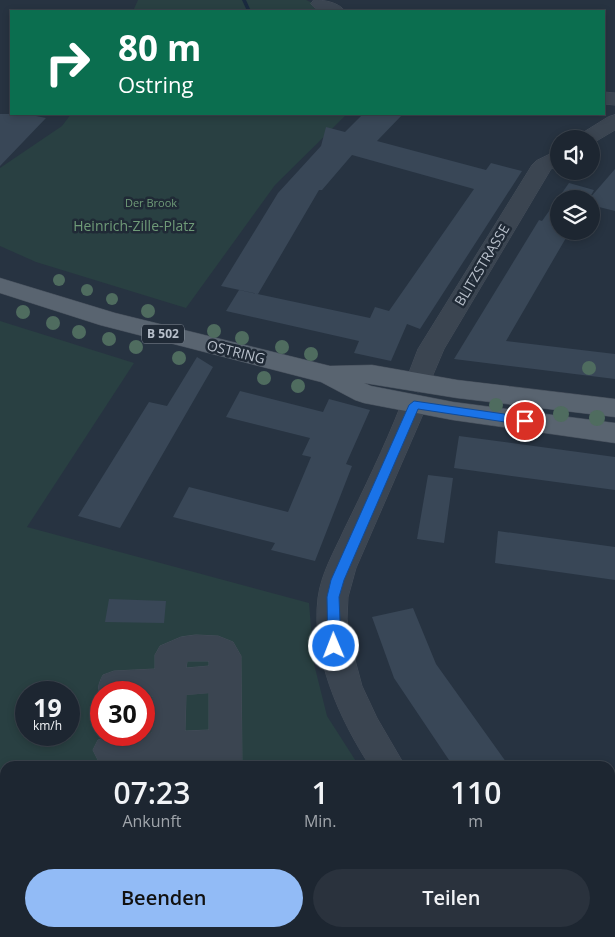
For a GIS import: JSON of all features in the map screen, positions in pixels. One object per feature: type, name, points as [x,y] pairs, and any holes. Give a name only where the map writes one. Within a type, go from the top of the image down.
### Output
[{"type":"main road","name":"OSTRING","points":[[0,285],[109,320],[329,375],[364,394],[416,394],[615,408]]},
{"type":"main road","name":"OSTRING","points":[[416,394],[615,433]]},
{"type":"street","points":[[600,130],[615,121]]},
{"type":"street","name":"BLITZSTRASSE","points":[[385,761],[372,742],[353,704],[334,646],[333,597],[344,564],[388,466],[432,349],[543,165],[550,161]]},
{"type":"street","points":[[110,750],[168,756],[225,755],[225,656],[222,651],[211,648],[178,649],[171,655],[161,693],[168,756]]},
{"type":"street","points":[[161,693],[225,687]]},
{"type":"green space","points":[[138,0],[306,0],[329,10],[133,10]]},
{"type":"green space","name":"Der Brook","points":[[70,115],[346,115],[275,185],[186,308],[36,262],[0,246],[0,168],[62,126]]},
{"type":"green space","points":[[0,321],[134,363],[27,527],[309,603],[314,664],[327,716],[356,761],[0,761]]},
{"type":"building","points":[[0,114],[31,115],[46,118],[0,166]]},
{"type":"building","points":[[362,115],[402,115],[377,141],[486,170],[491,163],[522,171],[420,329],[407,324],[391,361],[354,353],[359,341],[226,311],[239,290],[370,318],[375,307],[389,311],[474,189],[352,155],[322,190],[319,190],[258,294],[221,286],[278,193],[321,146],[326,127],[345,132]]},
{"type":"building","points":[[615,169],[615,211],[600,207],[600,190],[597,190]]},
{"type":"building","points":[[569,183],[594,190],[564,190]]},
{"type":"building","points":[[550,210],[550,240],[565,240],[506,341],[615,354],[615,379],[454,359],[539,220],[542,221]]},
{"type":"building","points":[[197,357],[213,367],[120,528],[78,516],[149,402],[167,406]]},
{"type":"building","points":[[240,391],[323,412],[329,399],[370,410],[346,464],[352,466],[315,561],[271,550],[275,543],[173,517],[189,487],[288,512],[311,457],[302,455],[310,438],[226,417]]},
{"type":"building","points":[[459,436],[615,457],[615,490],[454,468]]},
{"type":"building","points":[[428,475],[453,478],[444,543],[417,539]]},
{"type":"building","points":[[498,531],[615,547],[615,580],[495,563]]},
{"type":"building","points":[[109,599],[166,601],[164,623],[105,622]]},
{"type":"building","points":[[413,608],[436,664],[505,761],[450,761],[394,678],[372,617]]},
{"type":"waterway","points":[[244,0],[249,10]]},
{"type":"route","points":[[334,646],[333,597],[338,580],[414,405],[525,421]]},
{"type":"park label","name":"Heinrich-Zille-Platz","points":[[134,226]]}]
